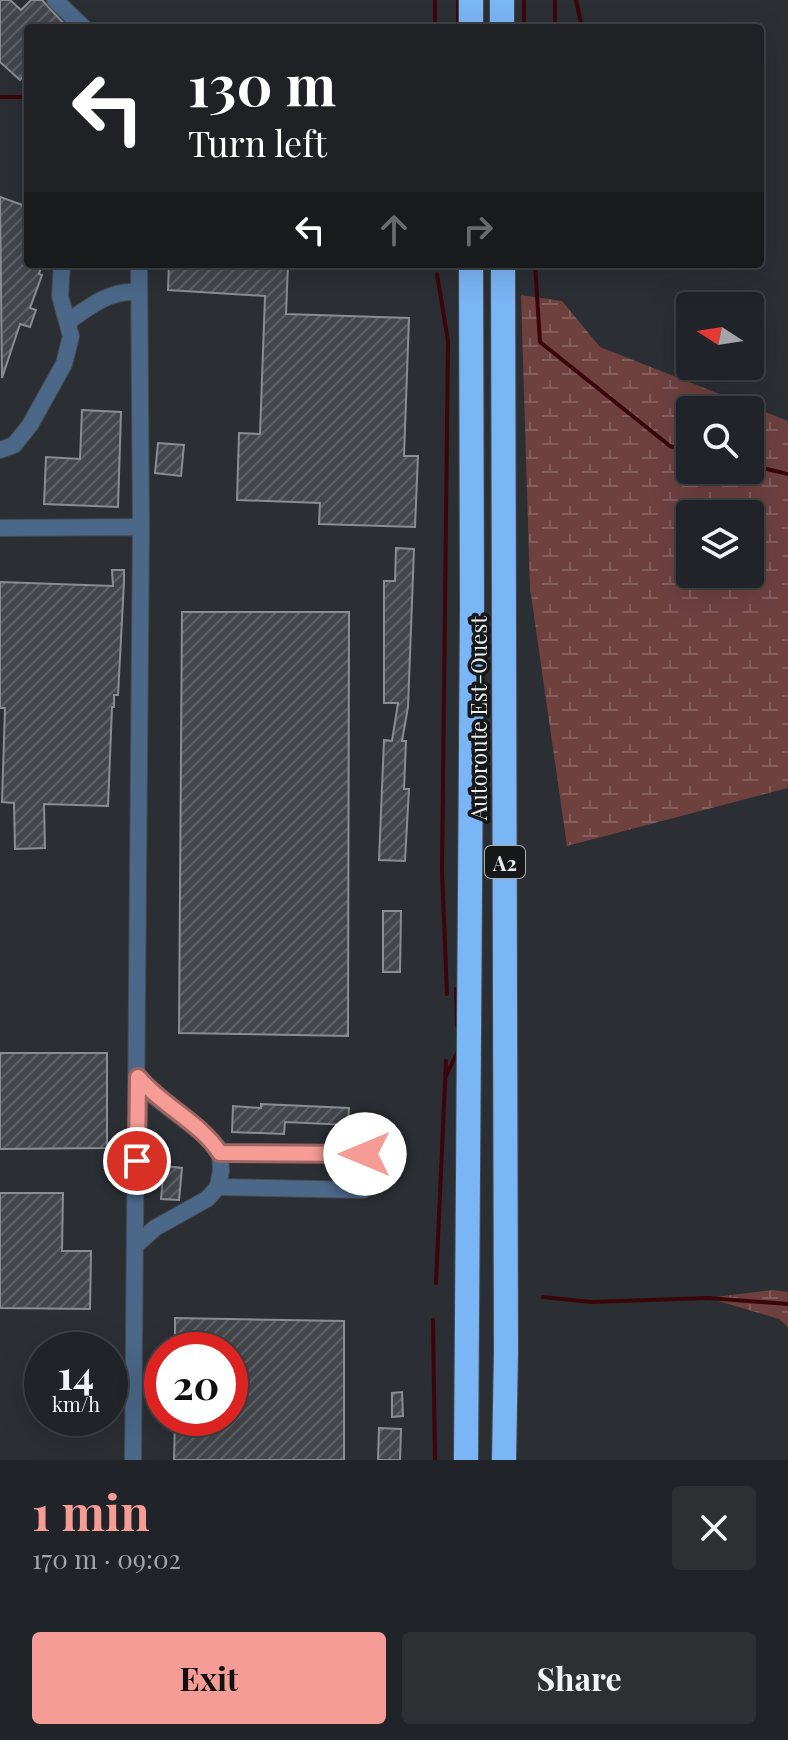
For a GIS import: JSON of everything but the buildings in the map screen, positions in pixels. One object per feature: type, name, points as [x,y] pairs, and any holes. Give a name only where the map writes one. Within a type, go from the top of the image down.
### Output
[{"type":"highway","points":[[471,0],[471,24]]},
{"type":"highway","points":[[502,0],[502,24]]},
{"type":"highway","name":"Autoroute Est-Ouest","points":[[466,1460],[471,268]]},
{"type":"highway","name":"Autoroute Est-Ouest","points":[[503,268],[504,1460]]},
{"type":"street","points":[[55,0],[80,24]]},
{"type":"street","points":[[0,450],[14,445],[30,425],[64,364],[71,336],[60,296],[62,268]]},
{"type":"street","points":[[133,1460],[141,527],[139,268]]},
{"type":"street","points":[[69,321],[110,295],[124,291],[139,292]]},
{"type":"street","points":[[0,528],[141,527]]},
{"type":"street","points":[[136,1245],[155,1228],[207,1199],[218,1187],[221,1170],[220,1153],[212,1141],[152,1095],[138,1077]]},
{"type":"street","points":[[220,1153],[365,1154]]},
{"type":"street","points":[[218,1187],[363,1190]]},
{"type":"green space","points":[[521,295],[562,301],[600,347],[676,377],[676,380],[684,380],[724,396],[676,396],[676,484],[764,484],[764,412],[788,421],[788,788],[567,846],[530,588]]},
{"type":"green space","points":[[773,1290],[788,1292],[788,1327],[779,1319],[708,1298]]},
{"type":"waterway","points":[[435,0],[435,24]]},
{"type":"waterway","points":[[458,0],[458,24]]},
{"type":"waterway","points":[[524,0],[524,24]]},
{"type":"waterway","points":[[555,0],[555,24]]},
{"type":"waterway","points":[[576,0],[581,24]]},
{"type":"waterway","points":[[0,97],[24,97]]},
{"type":"waterway","points":[[535,268],[540,342],[670,446],[676,448]]},
{"type":"waterway","points":[[437,274],[448,341],[442,871],[447,994]]},
{"type":"waterway","points":[[764,468],[788,474]]},
{"type":"waterway","points":[[456,989],[457,1026]]},
{"type":"waterway","points":[[446,1076],[458,1051]]},
{"type":"waterway","points":[[436,1283],[446,1061]]},
{"type":"waterway","points":[[543,1297],[591,1302],[708,1298],[788,1304]]},
{"type":"waterway","points":[[433,1320],[435,1460]]},
{"type":"route","points":[[137,1161],[138,1077],[152,1095],[212,1141],[220,1153],[365,1154]]}]
